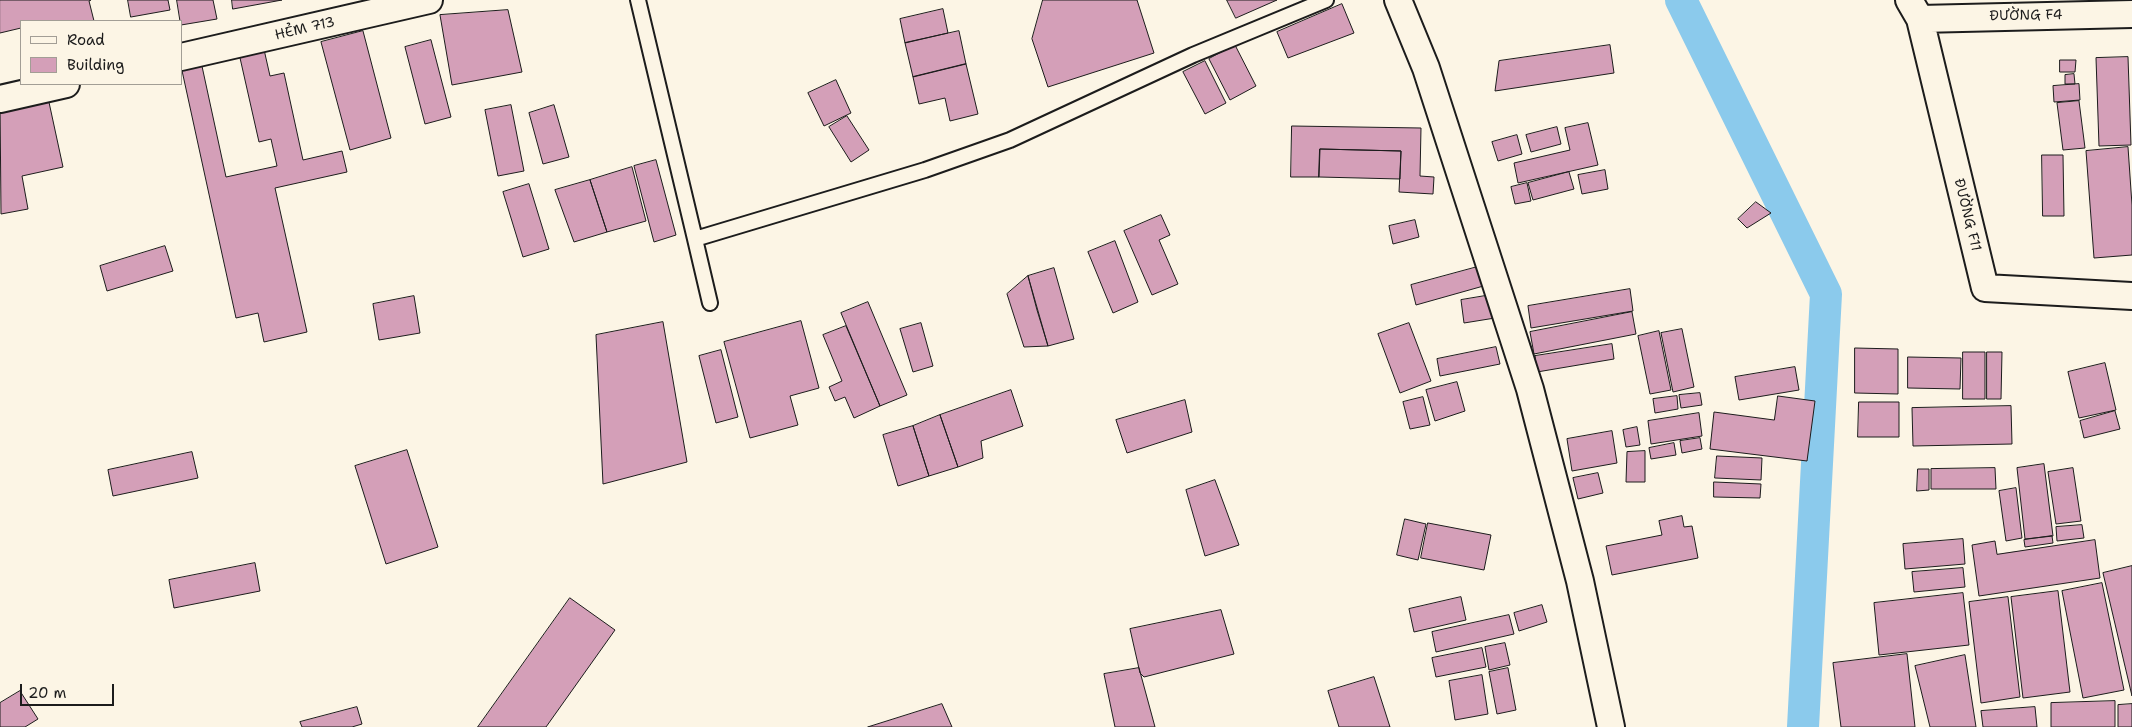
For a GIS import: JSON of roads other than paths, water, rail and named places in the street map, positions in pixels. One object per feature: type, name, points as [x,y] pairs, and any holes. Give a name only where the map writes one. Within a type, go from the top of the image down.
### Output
[{"type":"street","name":"HẺM 713","points":[[182,57],[429,0]]},
{"type":"street","points":[[1398,0],[1426,68],[1530,390],[1580,581],[1611,727]]},
{"type":"street","name":"ĐƯỜNG F4","points":[[1914,9],[2132,14]]},
{"type":"street","name":"ĐƯỜNG F11","points":[[1914,9],[1985,288],[2132,296]]},
{"type":"street","points":[[0,99],[62,85]]},
{"type":"lane","points":[[638,0],[710,303]]},
{"type":"lane","points":[[696,242],[925,170],[1010,140],[1193,55],[1326,0]]},
{"type":"waterway","points":[[1681,0],[1826,294],[1803,727]]}]
